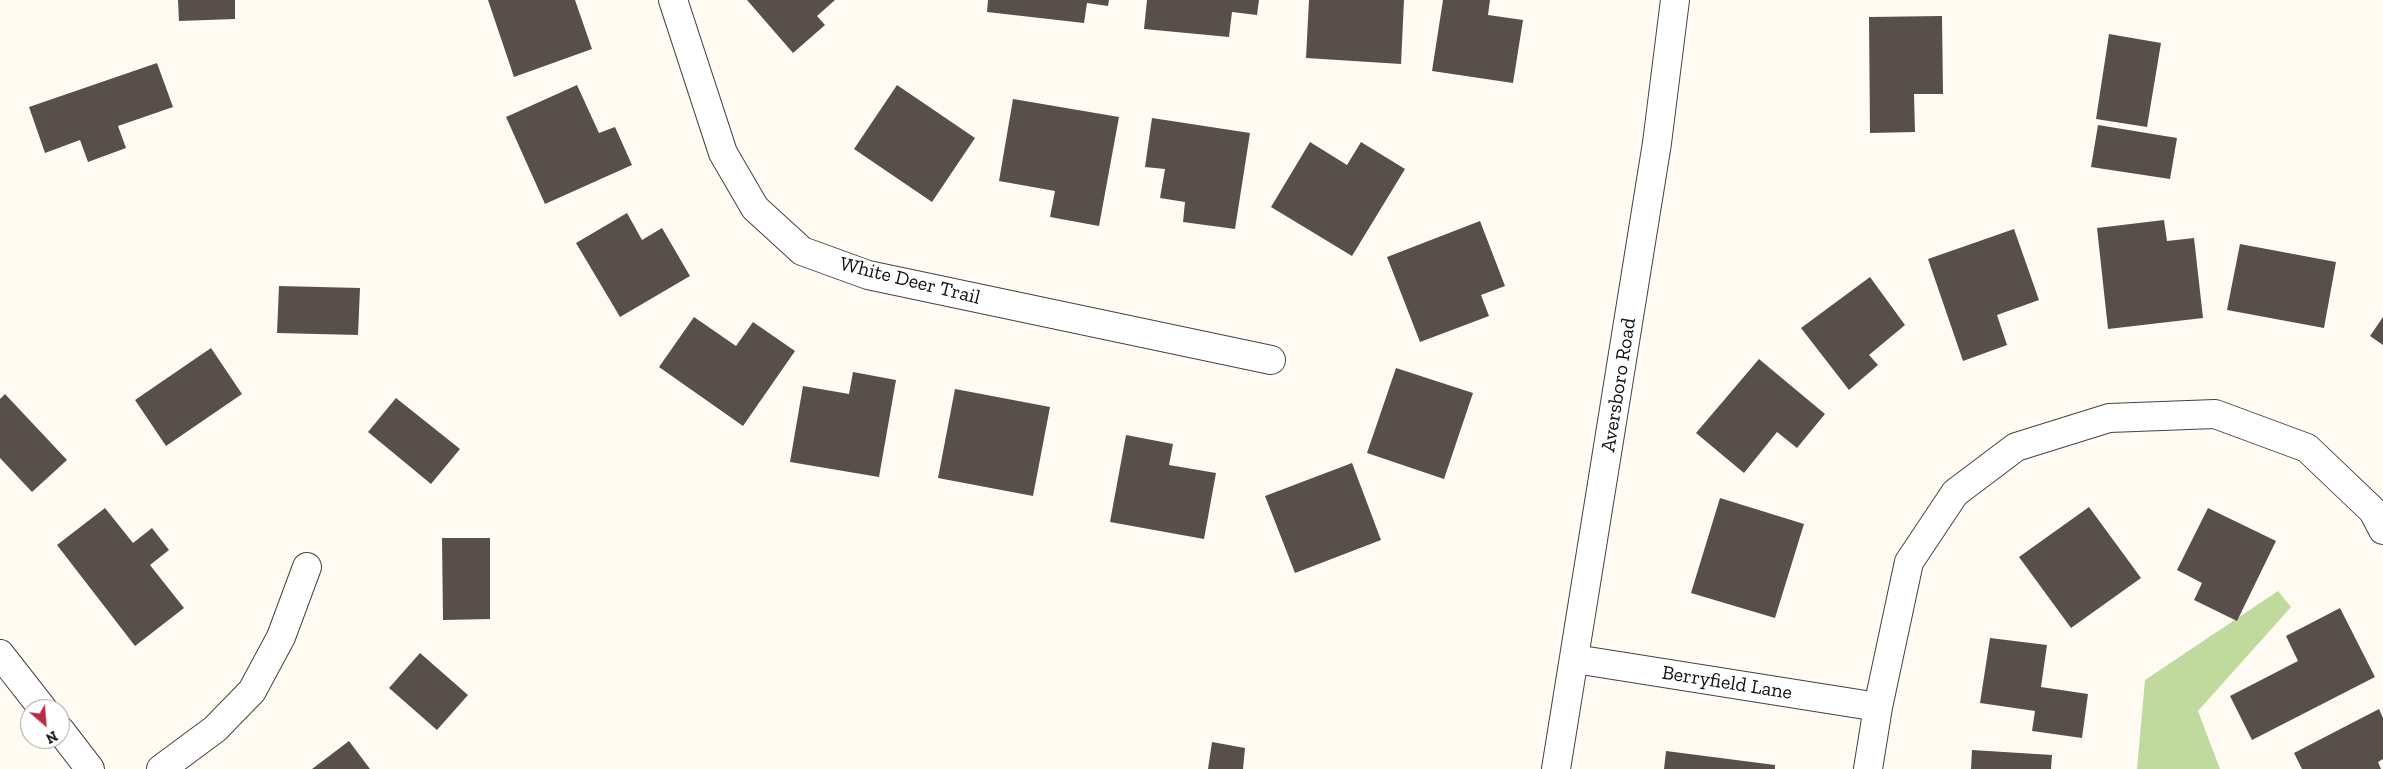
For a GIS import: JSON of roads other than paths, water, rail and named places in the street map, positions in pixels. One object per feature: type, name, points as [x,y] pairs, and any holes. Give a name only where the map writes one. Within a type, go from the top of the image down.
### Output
[{"type":"street","name":"White Deer Trail","points":[[673,0],[724,153],[755,208],[802,251],[868,276],[1271,360]]},
{"type":"street","name":"Aversboro Road","points":[[1556,769],[1657,143],[1675,0]]},
{"type":"street","points":[[1868,769],[1878,707],[1909,562],[1955,493],[2016,448],[2109,418],[2215,414],[2307,448],[2373,510],[2383,530]]},
{"type":"street","points":[[160,769],[215,729],[252,691],[281,637],[307,567]]},
{"type":"street","points":[[0,654],[35,699]]},
{"type":"street","name":"Berryfield Lane","points":[[1575,659],[1878,707]]},
{"type":"street","points":[[70,743],[90,769]]}]
